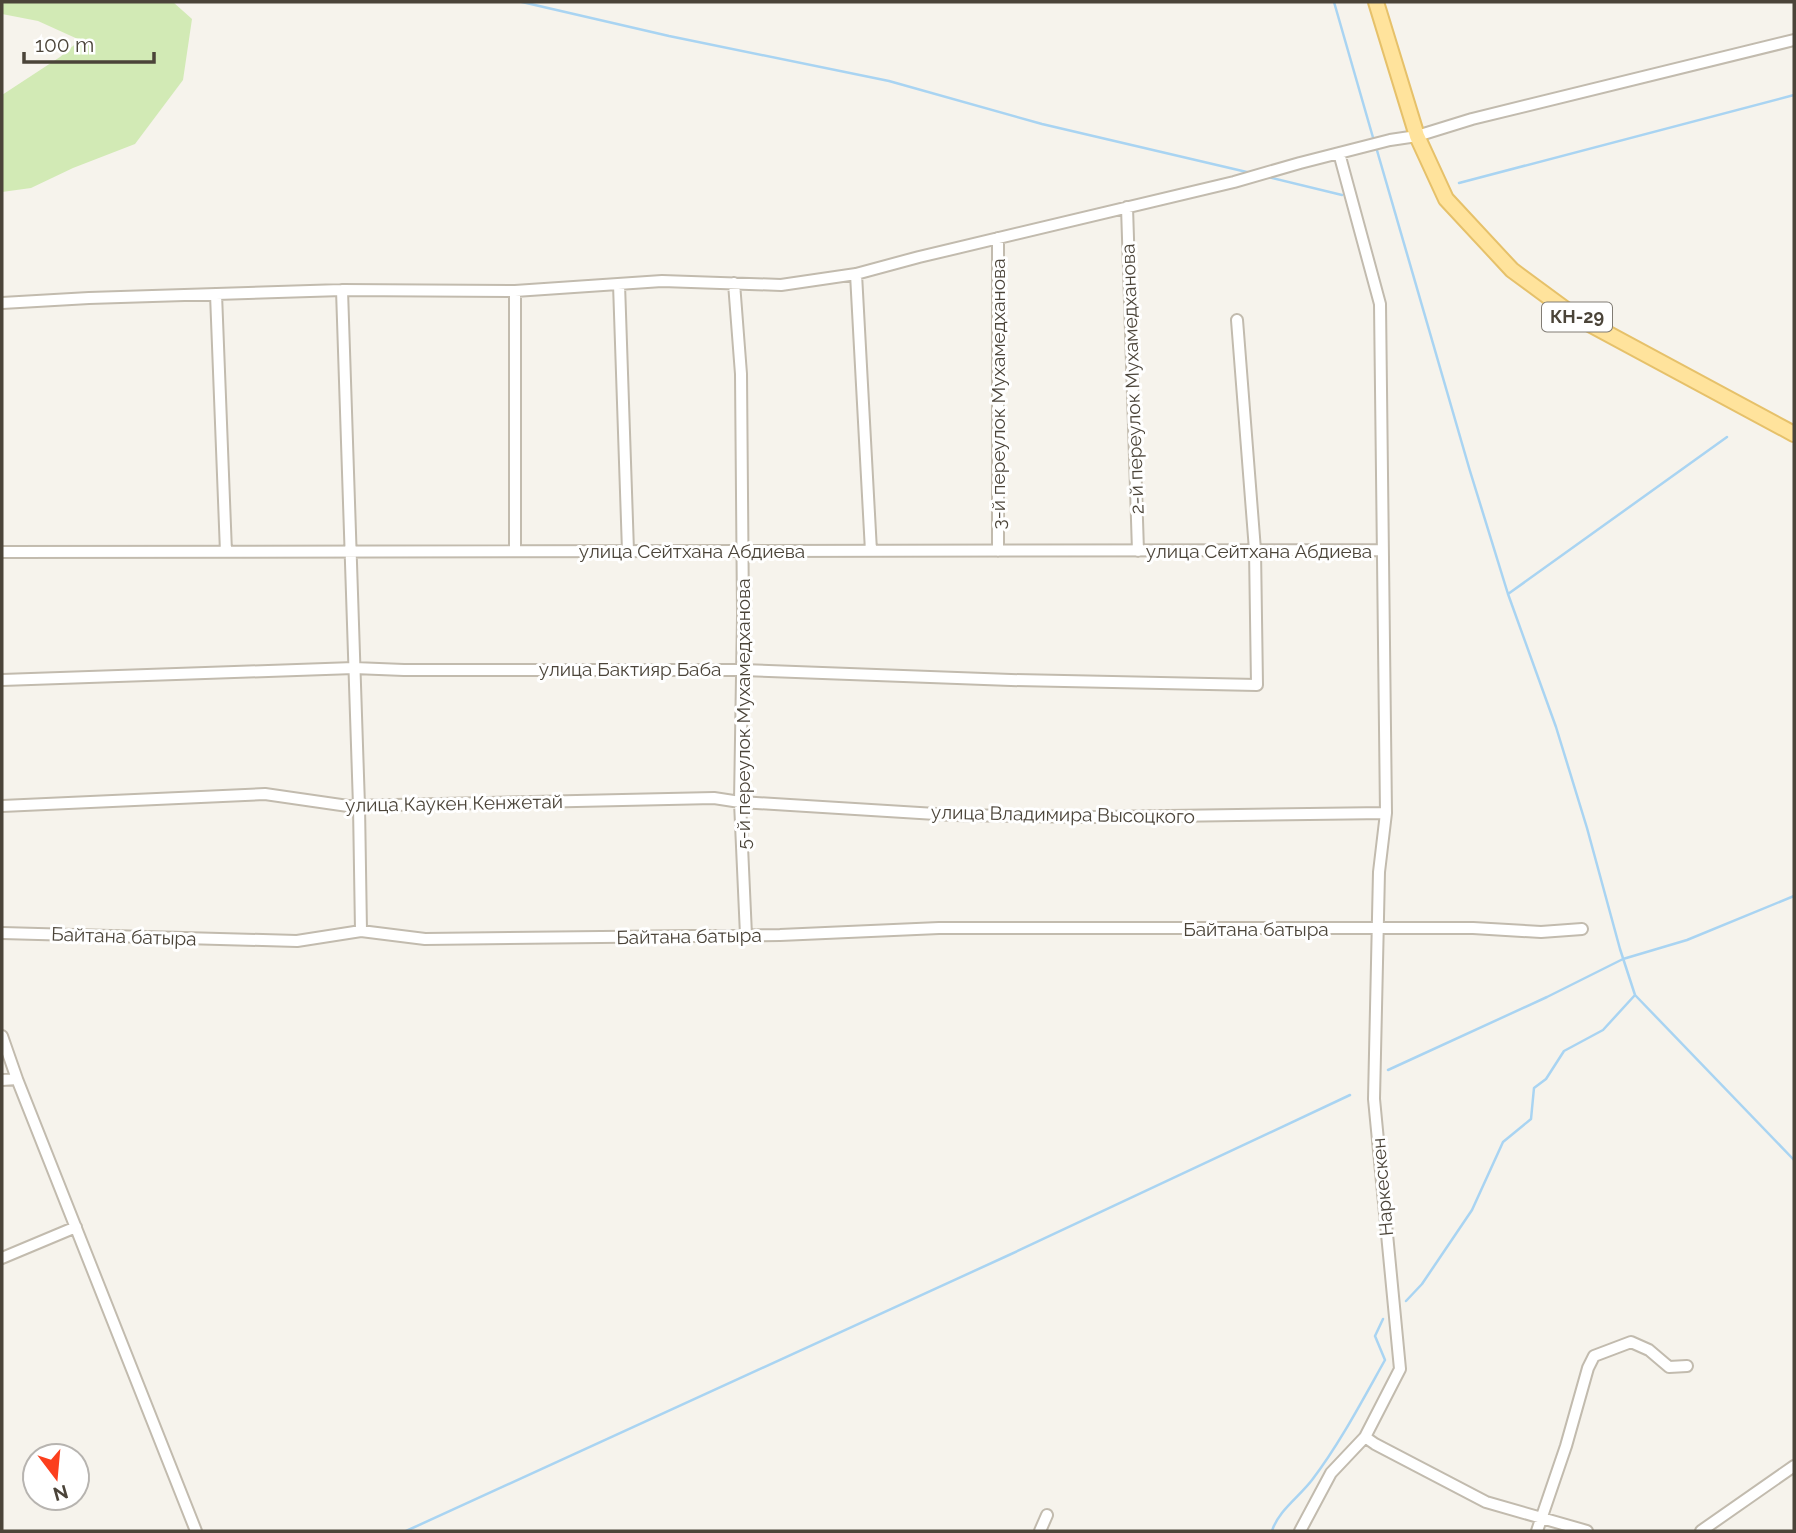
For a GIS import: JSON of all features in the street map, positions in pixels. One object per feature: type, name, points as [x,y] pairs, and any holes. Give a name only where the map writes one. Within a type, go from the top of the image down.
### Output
[{"type":"main road","name":"КН-29","points":[[1376,2],[1418,136],[1446,199],[1512,270],[1573,315],[1794,434]]},
{"type":"street","points":[[2,303],[342,290],[515,290],[662,281],[781,285],[856,274],[1234,182],[1290,165],[1390,140],[1418,136],[1472,119],[1794,40]]},
{"type":"street","points":[[1339,153],[1380,304],[1386,813],[1379,872],[1378,929]]},
{"type":"street","name":"2-й переулок Мухамедханова","points":[[1127,207],[1138,551]]},
{"type":"street","name":"3-й переулок Мухамедханова","points":[[998,238],[998,551]]},
{"type":"street","points":[[856,274],[871,551]]},
{"type":"street","name":"5-й переулок Мухамедханова","points":[[734,283],[741,374],[743,551],[740,802],[746,935]]},
{"type":"street","points":[[619,284],[628,551]]},
{"type":"street","points":[[342,290],[361,931]]},
{"type":"street","points":[[515,290],[515,551]]},
{"type":"street","points":[[215,294],[226,552]]},
{"type":"street","points":[[1237,320],[1255,550]]},
{"type":"street","name":"улица Бактияр Баба","points":[[2,680],[354,668],[742,670],[1012,680],[1257,685],[1255,550]]},
{"type":"street","name":"улица Сейтхана Абдиева","points":[[2,552],[1382,550]]},
{"type":"street","name":"улица Каукен Кенжетай","points":[[2,806],[265,794],[348,806],[714,798],[740,802]]},
{"type":"street","name":"улица Владимира Высоцкого","points":[[740,802],[953,815],[1098,817],[1386,813]]},
{"type":"street","name":"Байтана батыра","points":[[2,933],[297,941],[361,931],[425,939],[746,935],[939,928],[1473,928],[1541,932],[1582,929]]},
{"type":"street","name":"Наркескен","points":[[1300,1531],[1331,1473],[1365,1437],[1400,1369],[1374,1099],[1378,929]]},
{"type":"street","points":[[2,1036],[196,1531]]},
{"type":"street","points":[[2,1080],[17,1079]]},
{"type":"street","points":[[2,1258],[76,1227]]},
{"type":"street","points":[[1538,1531],[1594,1356],[1631,1342],[1649,1349],[1669,1367],[1687,1366]]},
{"type":"street","points":[[1365,1437],[1486,1502],[1587,1531]]},
{"type":"street","points":[[1701,1531],[1794,1466]]},
{"type":"street","points":[[1040,1531],[1047,1515]]},
{"type":"green space","points":[[2,2],[173,2],[192,19],[183,80],[135,144],[31,188],[2,192],[2,95],[60,57],[80,40],[38,21],[2,14]]},
{"type":"waterway","points":[[522,2],[669,36],[889,81],[1042,124],[1251,173]]},
{"type":"waterway","points":[[1334,2],[1374,141]]},
{"type":"waterway","points":[[1459,183],[1794,95]]},
{"type":"waterway","points":[[1376,147],[1470,471],[1508,594],[1556,727],[1635,995],[1794,1160]]},
{"type":"waterway","points":[[1268,177],[1342,195]]},
{"type":"waterway","points":[[1508,594],[1727,437]]},
{"type":"waterway","points":[[1388,1070],[1623,959],[1687,940],[1794,896]]},
{"type":"waterway","points":[[1406,1301],[1422,1284],[1472,1210],[1503,1142],[1531,1119],[1534,1088],[1546,1079],[1564,1051],[1603,1030],[1635,995]]},
{"type":"waterway","points":[[406,1531],[1009,1255],[1350,1095]]},
{"type":"waterway","points":[[1272,1531],[1279,1517],[1312,1480],[1332,1451],[1385,1360],[1375,1336],[1383,1319]]}]
